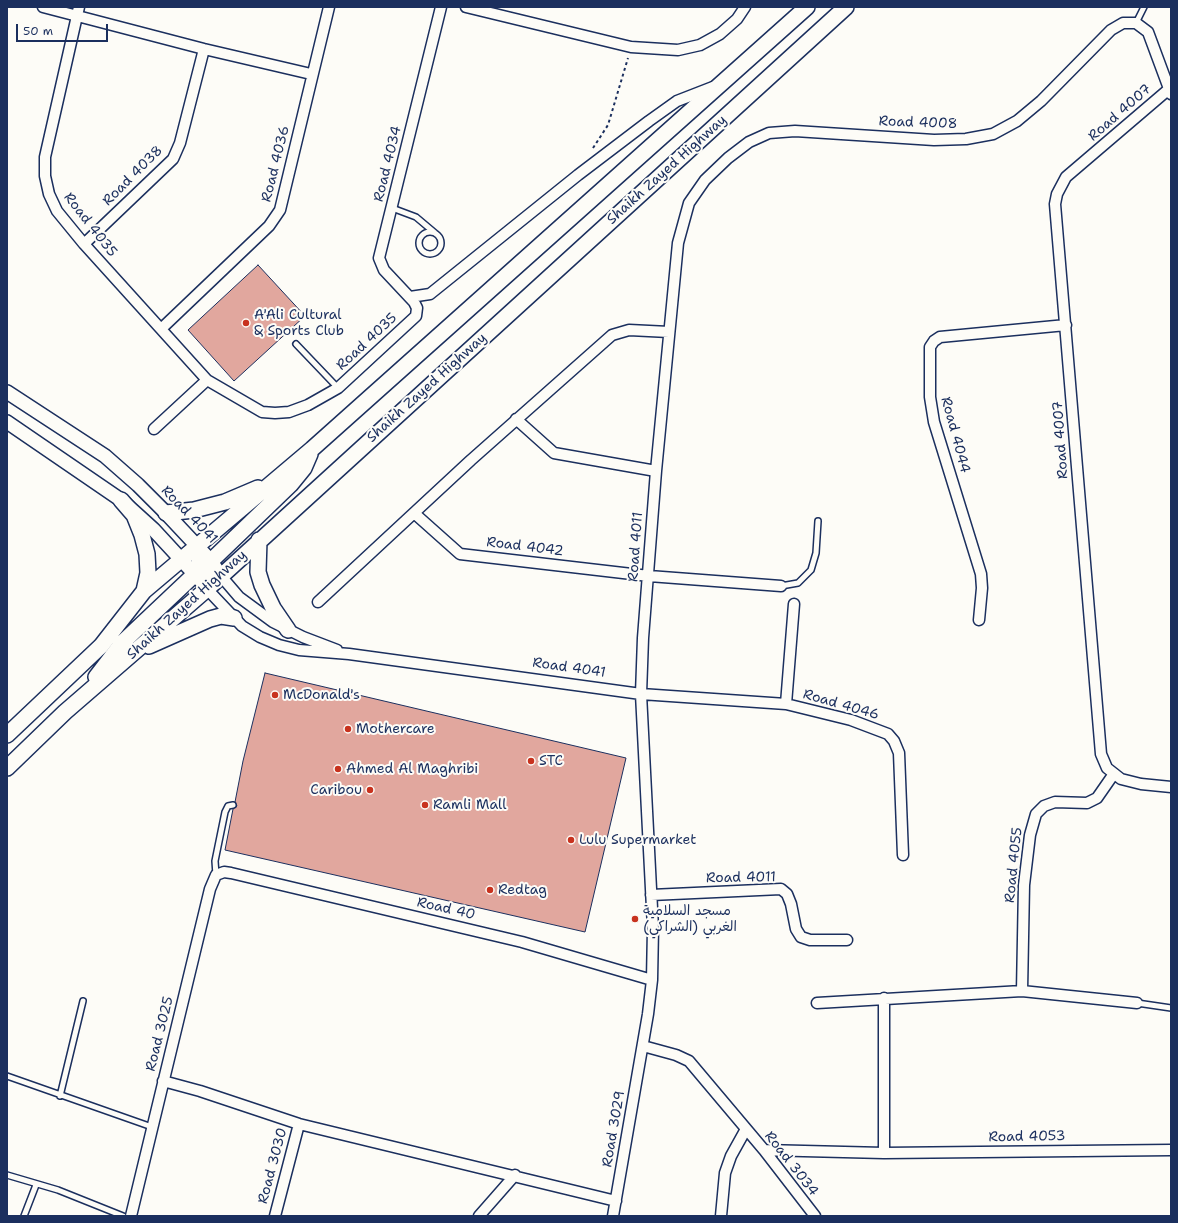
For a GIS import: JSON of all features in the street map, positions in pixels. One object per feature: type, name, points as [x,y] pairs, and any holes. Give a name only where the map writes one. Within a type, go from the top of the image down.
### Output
[{"type":"main road","name":"Shaikh Zayed Highway","points":[[7,735],[101,646],[144,591],[312,449],[807,7]]},
{"type":"main road","name":"Shaikh Zayed Highway","points":[[7,768],[82,697],[207,589],[259,540],[846,7]]},
{"type":"main road","points":[[207,589],[207,574],[211,561],[291,484],[304,468],[312,449]]},
{"type":"main road","points":[[166,513],[194,510],[225,502],[275,480]]},
{"type":"main road","points":[[121,500],[134,515],[144,541],[147,554],[148,572],[144,591]]},
{"type":"main road","points":[[259,540],[258,572],[262,585],[273,608],[288,630]]},
{"type":"main road","points":[[82,697],[123,642],[195,574],[198,569],[200,558],[197,546]]},
{"type":"main road","points":[[134,653],[210,619],[221,616],[234,618]]},
{"type":"street","points":[[43,7],[204,49],[311,74]]},
{"type":"street","name":"Road 4035","points":[[79,7],[45,157],[45,176],[49,194],[57,211],[84,244],[207,380],[262,412],[289,412],[302,408],[338,388],[416,316]]},
{"type":"street","name":"Road 4036","points":[[161,329],[276,218],[282,202],[311,74],[329,7]]},
{"type":"street","name":"Road 4034","points":[[416,316],[416,305],[384,270],[379,258],[441,7]]},
{"type":"street","points":[[466,7],[496,11],[631,47],[678,50],[700,45],[720,34],[738,19],[745,7]]},
{"type":"street","name":"Road 4007","points":[[1113,775],[1103,762],[1099,742],[1066,325],[1055,215],[1057,194],[1066,177],[1170,91],[1152,41],[1144,28],[1134,22]]},
{"type":"street","name":"Road 4008","points":[[689,203],[705,180],[728,158],[749,142],[769,133],[795,131],[934,140],[966,139],[993,134],[1017,121],[1041,101],[1116,26],[1134,22]]},
{"type":"street","name":"Road 4038","points":[[84,244],[173,159],[180,142],[204,49]]},
{"type":"street","points":[[410,297],[430,294],[442,286],[578,175],[677,101],[721,84]]},
{"type":"street","name":"Road 4011","points":[[643,1046],[652,980],[653,928],[641,694],[643,638],[656,471],[678,243],[689,203]]},
{"type":"street","name":"Road 4044","points":[[979,620],[982,588],[981,574],[934,422],[930,397],[930,347],[934,341],[940,337],[1066,325]]},
{"type":"street","points":[[318,602],[516,419],[617,332],[629,330],[669,332]]},
{"type":"street","points":[[154,429],[207,380]]},
{"type":"street","name":"Road 4041","points":[[7,392],[105,456],[138,485],[211,561],[221,576],[239,597],[255,610],[288,630],[349,654]]},
{"type":"street","points":[[516,419],[554,453],[656,471]]},
{"type":"street","name":"Road 4041","points":[[7,422],[121,500],[153,529],[234,618],[260,637],[279,645],[299,650],[349,654],[641,694],[786,704]]},
{"type":"street","name":"Road 4042","points":[[414,514],[460,554],[648,576],[781,586]]},
{"type":"street","name":"Road 4046","points":[[794,604],[786,704],[851,720],[888,734],[894,741],[899,753],[903,855]]},
{"type":"street","points":[[1113,775],[1130,782],[1171,786]]},
{"type":"street","name":"Road 4055","points":[[1022,991],[1024,884],[1030,835],[1036,814],[1044,806],[1055,802],[1087,803],[1097,798],[1113,775]]},
{"type":"street","name":"Road 40","points":[[216,874],[224,872],[231,873],[522,942],[652,980]]},
{"type":"street","name":"Road 3025","points":[[131,1216],[210,889],[216,874]]},
{"type":"street","name":"Road 4011","points":[[651,895],[781,889],[787,894],[791,904],[796,929],[800,937],[810,940],[847,940]]},
{"type":"street","points":[[817,1002],[1022,991],[1137,1003]]},
{"type":"street","points":[[884,998],[884,1153]]},
{"type":"street","name":"Road 3034","points":[[643,1046],[676,1055],[689,1062],[764,1150],[814,1216]]},
{"type":"street","name":"Road 3029","points":[[613,1216],[643,1046]]},
{"type":"street","points":[[163,1081],[200,1091],[299,1124],[616,1200]]},
{"type":"street","name":"Road 3030","points":[[275,1216],[299,1124]]},
{"type":"street","name":"Road 3034","points":[[721,1216],[725,1173],[731,1156],[746,1129]]},
{"type":"street","name":"Road 4053","points":[[764,1150],[884,1153],[1171,1150]]},
{"type":"street","points":[[479,1216],[515,1175]]},
{"type":"lane","points":[[1134,22],[1144,7]]},
{"type":"lane","points":[[392,208],[416,217],[436,233],[441,240],[440,249],[433,254],[424,252],[419,246],[420,237],[427,232],[436,233]]},
{"type":"lane","points":[[296,344],[338,388]]},
{"type":"lane","points":[[781,586],[798,583],[811,570],[814,562],[818,521]]},
{"type":"lane","points":[[216,874],[214,861],[225,812],[228,806],[234,805]]},
{"type":"lane","points":[[60,1096],[83,1001]]},
{"type":"lane","points":[[1137,1003],[1171,1008]]},
{"type":"lane","points":[[7,1076],[60,1096],[152,1127]]},
{"type":"lane","points":[[7,1175],[36,1185],[58,1190],[123,1216]]},
{"type":"lane","points":[[24,1216],[36,1185]]},
{"type":"path","points":[[591,151],[601,139],[608,125],[631,47]]},
{"type":"building","name":"A'Ali Cultural & Sports Club","points":[[258,265],[305,316],[234,381],[188,330]]},
{"type":"building","name":"Ramli Mall","points":[[265,673],[626,758],[585,932],[225,850],[233,809],[237,806],[235,802],[243,761]]},
{"type":"place","name":"A'Ali Cultural & Sports Club","points":[[246,323]]},
{"type":"place","name":"McDonald's","points":[[275,695]]},
{"type":"place","name":"Mothercare","points":[[348,729]]},
{"type":"place","name":"STC","points":[[531,761]]},
{"type":"place","name":"Ahmed Al Maghribi","points":[[338,769]]},
{"type":"place","name":"Caribou","points":[[370,790]]},
{"type":"place","name":"Ramli Mall","points":[[425,805]]},
{"type":"place","name":"Lulu Supermarket","points":[[571,840]]},
{"type":"place","name":"Redtag","points":[[490,890]]},
{"type":"place","name":"مسجد السلامية الغربي (الشراكي)","points":[[635,919]]}]
